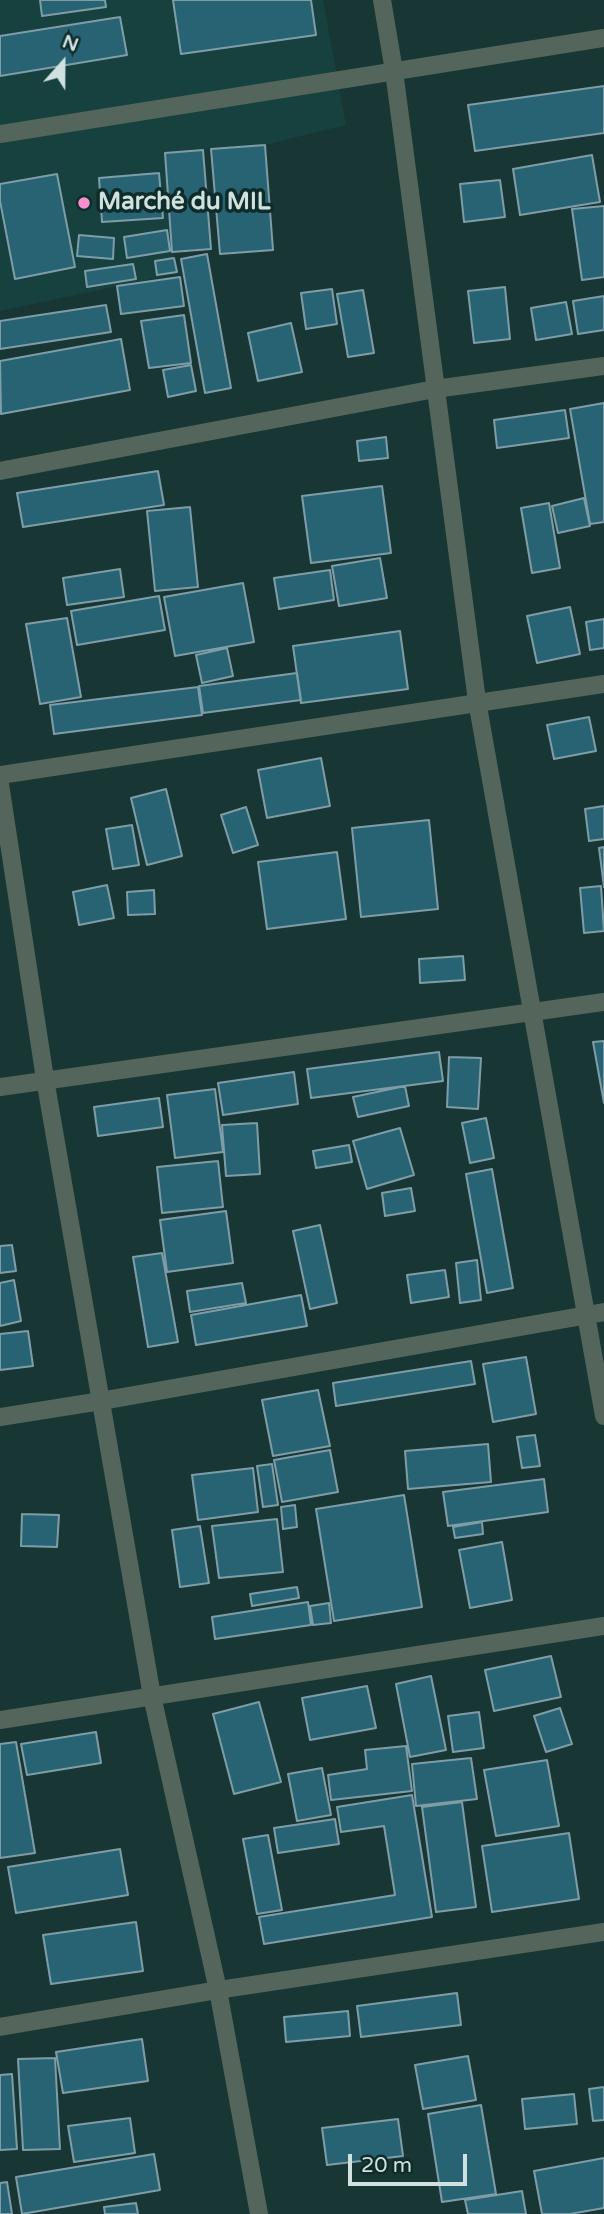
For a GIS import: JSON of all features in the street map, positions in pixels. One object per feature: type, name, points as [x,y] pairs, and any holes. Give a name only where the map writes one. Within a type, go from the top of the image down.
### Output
[{"type":"street","points":[[382,0],[394,71],[477,701],[532,1013],[595,1313],[604,1416]]},
{"type":"street","points":[[0,134],[604,38]]},
{"type":"street","points":[[0,471],[435,388],[604,366]]},
{"type":"street","points":[[0,775],[477,701],[604,684]]},
{"type":"street","points":[[0,783],[45,1079],[152,1696],[218,1990],[259,2214]]},
{"type":"street","points":[[0,1087],[604,1002]]},
{"type":"street","points":[[0,1417],[595,1313]]},
{"type":"street","points":[[0,1720],[604,1626]]},
{"type":"street","points":[[0,2027],[218,1990],[604,1933]]},
{"type":"shaded area","name":"Marché du MIL","points":[[0,0],[323,0],[346,125],[265,145],[165,153],[172,252],[180,273],[0,311]]},
{"type":"building","points":[[40,0],[105,0],[106,7],[42,16]]},
{"type":"building","points":[[173,0],[311,0],[316,35],[181,54]]},
{"type":"building","points":[[120,17],[127,55],[0,76],[0,36]]},
{"type":"building","points":[[604,86],[604,133],[475,151],[468,105]]},
{"type":"building","points":[[265,145],[273,250],[220,254],[211,149]]},
{"type":"building","points":[[203,150],[211,249],[172,252],[165,153]]},
{"type":"building","points":[[592,155],[600,202],[520,215],[513,169]]},
{"type":"building","points":[[159,173],[163,218],[102,222],[99,178]]},
{"type":"building","points":[[57,174],[75,267],[15,279],[0,201],[0,184]]},
{"type":"building","points":[[500,180],[505,217],[464,222],[460,184]]},
{"type":"building","points":[[604,206],[604,277],[582,280],[572,209]]},
{"type":"building","points":[[167,230],[170,251],[127,258],[124,237]]},
{"type":"building","points":[[79,235],[114,238],[113,259],[77,256]]},
{"type":"building","points":[[207,254],[231,388],[205,393],[181,259]]},
{"type":"building","points":[[174,258],[177,272],[157,275],[155,261]]},
{"type":"building","points":[[133,264],[136,279],[87,287],[85,271]]},
{"type":"building","points":[[180,277],[184,306],[121,314],[117,286]]},
{"type":"building","points":[[505,287],[510,339],[474,343],[468,291]]},
{"type":"building","points":[[332,289],[337,324],[306,329],[301,293]]},
{"type":"building","points":[[363,290],[374,353],[348,357],[337,294]]},
{"type":"building","points":[[604,296],[604,330],[578,334],[573,301]]},
{"type":"building","points":[[566,302],[572,334],[536,340],[531,308]]},
{"type":"building","points":[[106,305],[111,332],[0,349],[0,321]]},
{"type":"building","points":[[184,315],[191,363],[149,368],[141,321]]},
{"type":"building","points":[[291,323],[302,372],[258,381],[248,333]]},
{"type":"building","points":[[121,339],[130,390],[1,414],[0,361]]},
{"type":"building","points":[[191,365],[196,391],[168,397],[163,370]]},
{"type":"building","points":[[604,403],[604,522],[590,524],[570,409]]},
{"type":"building","points":[[565,410],[569,438],[497,448],[494,420]]},
{"type":"building","points":[[386,437],[388,458],[359,461],[357,441]]},
{"type":"building","points":[[158,471],[164,505],[23,527],[17,493]]},
{"type":"building","points":[[382,486],[391,553],[311,563],[302,496]]},
{"type":"building","points":[[584,498],[590,526],[558,533],[552,506]]},
{"type":"building","points":[[549,503],[560,568],[532,573],[521,508]]},
{"type":"building","points":[[190,507],[198,587],[155,591],[147,511]]},
{"type":"building","points":[[380,558],[387,598],[339,606],[332,566]]},
{"type":"building","points":[[120,569],[124,597],[67,605],[63,578]]},
{"type":"building","points":[[330,570],[334,600],[279,609],[274,578]]},
{"type":"building","points":[[243,583],[254,642],[175,656],[164,597]]},
{"type":"building","points":[[159,596],[165,630],[77,645],[71,611]]},
{"type":"building","points":[[570,607],[580,654],[537,663],[527,616]]},
{"type":"building","points":[[67,618],[81,697],[40,704],[26,624]]},
{"type":"building","points":[[604,619],[604,648],[590,650],[586,622]]},
{"type":"building","points":[[400,631],[408,689],[301,703],[293,646]]},
{"type":"building","points":[[227,648],[233,676],[202,683],[196,655]]},
{"type":"building","points":[[297,673],[301,700],[203,713],[199,686]]},
{"type":"building","points":[[198,687],[202,715],[54,734],[50,705]]},
{"type":"building","points":[[589,717],[596,751],[554,759],[547,725]]},
{"type":"building","points":[[321,758],[330,806],[267,818],[258,770]]},
{"type":"building","points":[[166,789],[182,856],[147,865],[131,798]]},
{"type":"building","points":[[604,806],[604,839],[589,841],[585,809]]},
{"type":"building","points":[[246,807],[258,845],[233,853],[221,815]]},
{"type":"building","points":[[429,820],[438,909],[361,917],[352,828]]},
{"type":"building","points":[[132,825],[139,865],[113,869],[106,829]]},
{"type":"building","points":[[604,847],[604,887],[599,848]]},
{"type":"building","points":[[337,852],[346,919],[267,929],[258,862]]},
{"type":"building","points":[[107,885],[114,918],[79,925],[73,892]]},
{"type":"building","points":[[601,886],[604,931],[584,933],[580,888]]},
{"type":"building","points":[[154,890],[155,914],[128,915],[127,892]]},
{"type":"building","points":[[463,956],[465,980],[420,983],[419,959]]},
{"type":"building","points":[[604,1041],[604,1103],[593,1042]]},
{"type":"building","points":[[439,1052],[443,1081],[311,1098],[307,1069]]},
{"type":"building","points":[[449,1057],[481,1058],[478,1109],[447,1107]]},
{"type":"building","points":[[294,1072],[298,1104],[223,1115],[218,1083]]},
{"type":"building","points":[[405,1086],[409,1106],[358,1117],[353,1097]]},
{"type":"building","points":[[215,1089],[223,1152],[175,1158],[167,1095]]},
{"type":"building","points":[[159,1098],[163,1127],[98,1136],[94,1107]]},
{"type":"building","points":[[486,1118],[494,1158],[470,1163],[462,1123]]},
{"type":"building","points":[[257,1123],[260,1174],[226,1176],[222,1125]]},
{"type":"building","points":[[400,1128],[414,1175],[367,1189],[353,1141]]},
{"type":"building","points":[[349,1145],[352,1162],[316,1168],[313,1151]]},
{"type":"building","points":[[218,1161],[223,1207],[162,1213],[157,1167]]},
{"type":"building","points":[[492,1169],[513,1288],[487,1293],[466,1174]]},
{"type":"building","points":[[411,1188],[415,1211],[385,1216],[382,1193]]},
{"type":"building","points":[[226,1211],[233,1263],[167,1272],[160,1220]]},
{"type":"building","points":[[320,1225],[337,1303],[310,1309],[293,1231]]},
{"type":"building","points":[[12,1245],[16,1271],[0,1273],[0,1246]]},
{"type":"building","points":[[162,1253],[178,1342],[148,1347],[133,1257]]},
{"type":"building","points":[[477,1260],[481,1300],[460,1303],[456,1263]]},
{"type":"building","points":[[445,1270],[449,1297],[411,1303],[407,1275]]},
{"type":"building","points":[[14,1280],[21,1321],[0,1326],[0,1283]]},
{"type":"building","points":[[242,1283],[246,1303],[190,1312],[187,1291]]},
{"type":"building","points":[[301,1295],[307,1326],[196,1345],[191,1315]]},
{"type":"building","points":[[28,1331],[33,1366],[0,1370],[0,1334]]},
{"type":"building","points":[[526,1357],[536,1414],[493,1422],[483,1364]]},
{"type":"building","points":[[471,1361],[475,1384],[336,1406],[333,1383]]},
{"type":"building","points":[[318,1390],[330,1446],[273,1456],[262,1400]]},
{"type":"building","points":[[535,1435],[540,1466],[522,1468],[517,1437]]},
{"type":"building","points":[[488,1444],[491,1482],[408,1489],[405,1451]]},
{"type":"building","points":[[330,1450],[338,1492],[282,1502],[274,1460]]},
{"type":"building","points":[[272,1464],[278,1505],[263,1507],[257,1466]]},
{"type":"building","points":[[253,1468],[258,1512],[198,1520],[192,1475]]},
{"type":"building","points":[[544,1479],[548,1512],[448,1526],[443,1492]]},
{"type":"building","points":[[404,1495],[422,1607],[334,1621],[316,1509]]},
{"type":"building","points":[[295,1505],[297,1527],[283,1529],[281,1507]]},
{"type":"building","points":[[22,1514],[59,1515],[57,1547],[21,1546]]},
{"type":"building","points":[[277,1519],[283,1572],[219,1578],[212,1526]]},
{"type":"building","points":[[482,1522],[483,1534],[455,1538],[453,1527]]},
{"type":"building","points":[[200,1526],[209,1583],[180,1587],[172,1530]]},
{"type":"building","points":[[502,1542],[512,1600],[470,1608],[459,1550]]},
{"type":"building","points":[[297,1587],[299,1598],[252,1606],[250,1594]]},
{"type":"building","points":[[308,1602],[311,1625],[215,1639],[212,1617]]},
{"type":"building","points":[[329,1603],[331,1623],[313,1625],[310,1606]]},
{"type":"building","points":[[551,1656],[561,1697],[494,1711],[485,1670]]},
{"type":"building","points":[[431,1676],[446,1750],[410,1757],[396,1684]]},
{"type":"building","points":[[367,1686],[376,1728],[310,1740],[302,1698]]},
{"type":"building","points":[[259,1702],[281,1782],[234,1794],[213,1714]]},
{"type":"building","points":[[560,1708],[572,1744],[546,1752],[534,1716]]},
{"type":"building","points":[[479,1712],[484,1748],[453,1752],[448,1716]]},
{"type":"building","points":[[96,1732],[101,1763],[27,1775],[21,1744]]},
{"type":"building","points":[[16,1742],[35,1853],[0,1858],[0,1744]]},
{"type":"building","points":[[406,1746],[412,1791],[331,1800],[328,1775],[367,1769],[365,1750]]},
{"type":"building","points":[[471,1758],[477,1799],[416,1806],[412,1764]]},
{"type":"building","points":[[547,1760],[559,1826],[496,1836],[484,1770]]},
{"type":"building","points":[[322,1768],[331,1815],[297,1821],[288,1774]]},
{"type":"building","points":[[412,1795],[432,1917],[264,1944],[259,1917],[395,1895],[384,1826],[341,1832],[337,1807]]},
{"type":"building","points":[[462,1802],[476,1907],[436,1912],[422,1807]]},
{"type":"building","points":[[335,1819],[339,1844],[278,1853],[274,1828]]},
{"type":"building","points":[[569,1833],[579,1899],[492,1912],[482,1846]]},
{"type":"building","points":[[268,1835],[282,1910],[257,1914],[243,1839]]},
{"type":"building","points":[[120,1849],[128,1895],[16,1913],[8,1867]]},
{"type":"building","points":[[136,1922],[143,1971],[51,1984],[43,1935]]},
{"type":"building","points":[[457,1993],[461,2025],[361,2037],[357,2006]]},
{"type":"building","points":[[348,2011],[350,2036],[286,2042],[284,2017]]},
{"type":"building","points":[[142,2039],[148,2081],[63,2093],[56,2052]]},
{"type":"building","points":[[468,2056],[476,2100],[423,2109],[415,2065]]},
{"type":"building","points":[[55,2058],[60,2149],[23,2150],[18,2059]]},
{"type":"building","points":[[12,2074],[17,2149],[0,2150],[0,2075]]},
{"type":"building","points":[[604,2087],[604,2120],[593,2121],[589,2089]]},
{"type":"building","points":[[574,2094],[577,2124],[525,2129],[522,2099]]},
{"type":"building","points":[[481,2105],[496,2194],[442,2202],[428,2114]]},
{"type":"building","points":[[130,2118],[135,2153],[74,2162],[68,2126]]},
{"type":"building","points":[[398,2119],[403,2156],[327,2165],[322,2128]]},
{"type":"building","points":[[154,2154],[160,2190],[22,2214],[16,2177]]},
{"type":"building","points":[[604,2158],[604,2208],[570,2214],[542,2214],[534,2171]]},
{"type":"building","points":[[7,2182],[12,2214],[0,2214],[0,2183]]},
{"type":"building","points":[[522,2191],[526,2214],[468,2214],[465,2200]]},
{"type":"building","points":[[136,2203],[138,2214],[105,2214],[104,2207]]},
{"type":"place","name":"Marché du MIL","points":[[84,203]]}]
